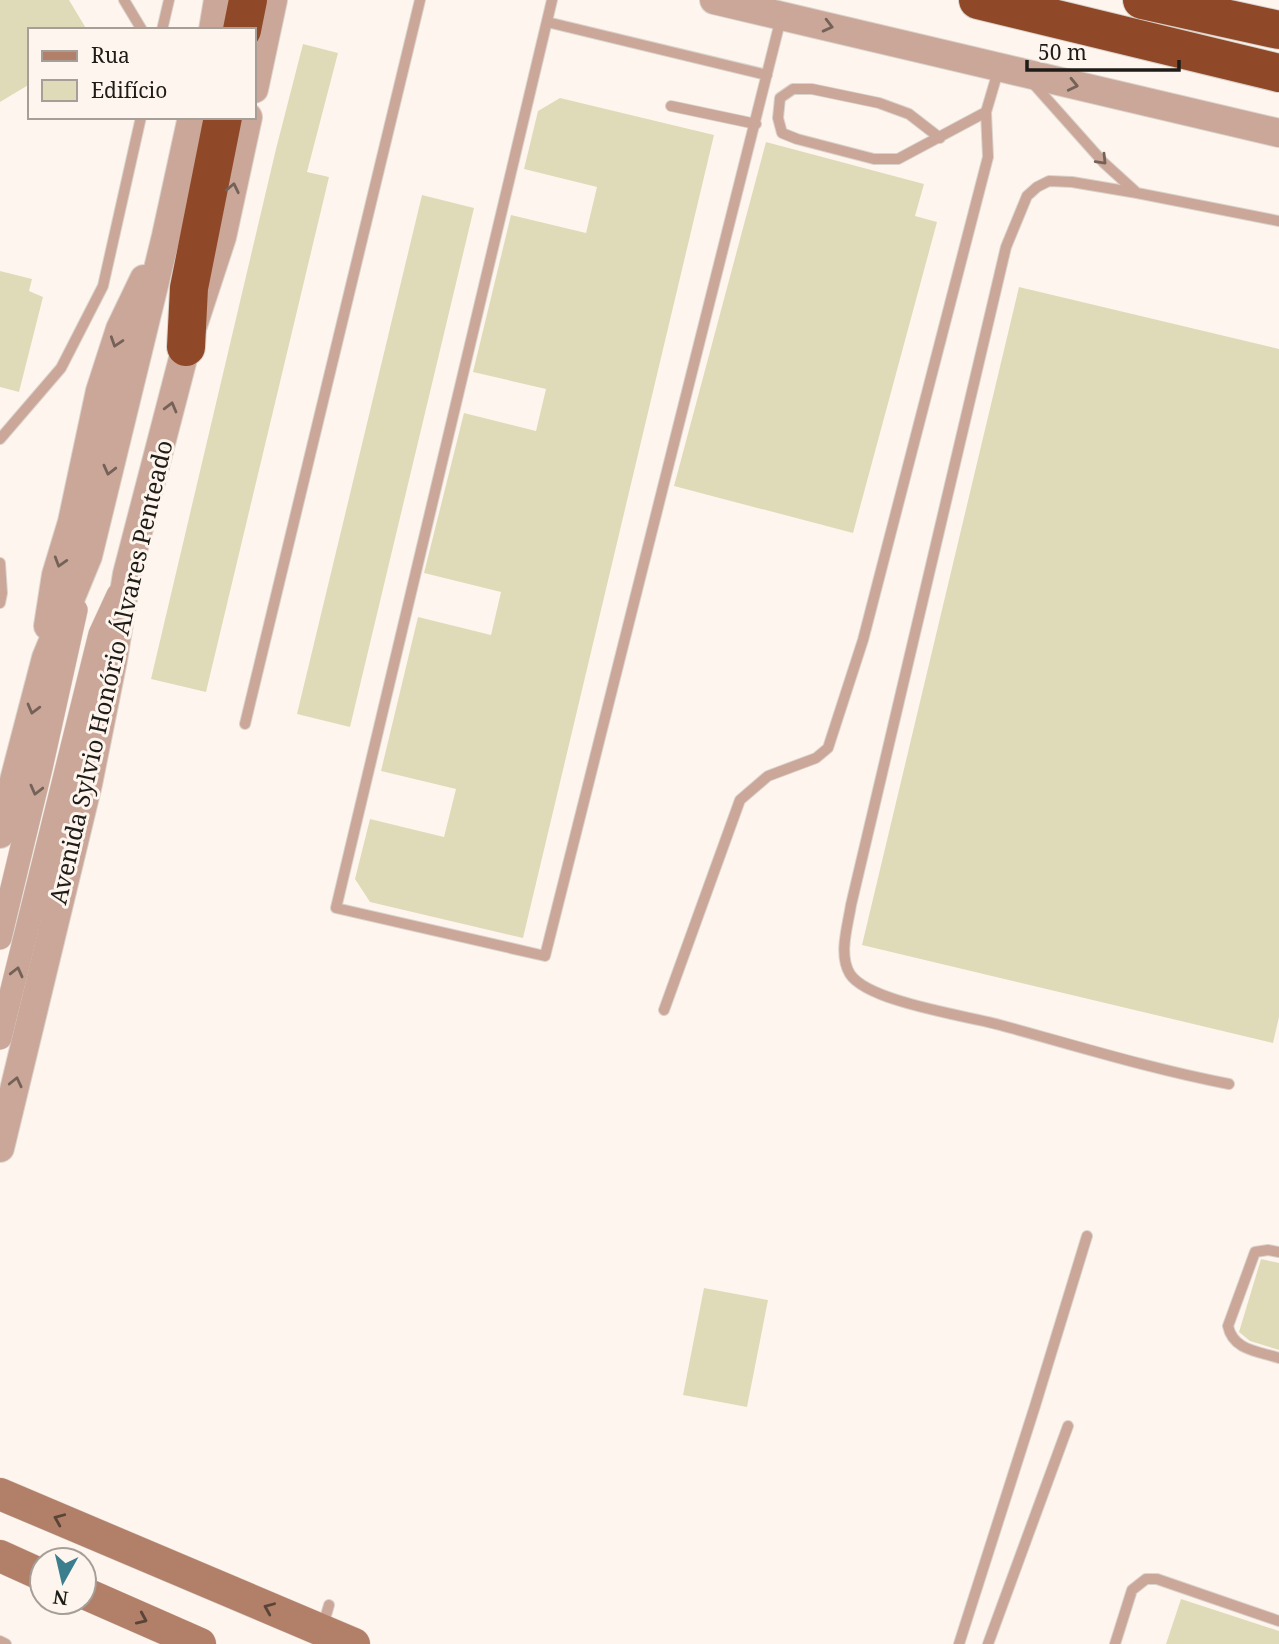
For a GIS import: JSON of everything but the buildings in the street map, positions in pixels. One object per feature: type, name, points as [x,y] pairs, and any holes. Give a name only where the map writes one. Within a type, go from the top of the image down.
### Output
[{"type":"highway","points":[[242,28],[248,0]]},
{"type":"highway","points":[[978,0],[1279,73]]},
{"type":"highway","points":[[1142,0],[1279,30]]},
{"type":"highway","points":[[186,347],[189,288],[221,120]]},
{"type":"main road","points":[[0,1493],[325,1617],[354,1644]]},
{"type":"main road","points":[[0,1556],[28,1569]]},
{"type":"main road","points":[[98,1599],[200,1644]]},
{"type":"street","points":[[213,28],[218,0]]},
{"type":"street","points":[[256,80],[273,0]]},
{"type":"street","points":[[714,0],[1279,133]]},
{"type":"street","name":"Avenida Sylvio Honório Álvares Penteado","points":[[0,834],[46,658],[88,556],[166,236],[221,120]]},
{"type":"street","points":[[46,658],[50,607],[56,575],[72,522],[100,391],[120,329],[166,236]]},
{"type":"street","name":"Avenida Sylvio Honório Álvares Penteado","points":[[0,1148],[88,784],[127,574],[186,347]]},
{"type":"street","points":[[0,938],[88,556]]},
{"type":"street","points":[[0,1038],[100,634],[127,574]]},
{"type":"lane","points":[[124,0],[141,28]]},
{"type":"lane","points":[[162,28],[169,0]]},
{"type":"lane","points":[[245,724],[420,0]]},
{"type":"lane","points":[[552,0],[336,908],[545,957],[782,15]]},
{"type":"lane","points":[[547,22],[767,75]]},
{"type":"lane","points":[[940,138],[909,114],[879,103],[812,89],[793,89],[780,98],[778,118],[782,132],[797,139],[861,156],[898,159],[940,138],[986,112],[1011,71],[1137,193]]},
{"type":"lane","points":[[671,106],[756,124]]},
{"type":"lane","points":[[664,1010],[740,800],[768,775],[816,758],[828,748],[863,639],[988,157],[986,112]]},
{"type":"lane","points":[[0,439],[61,368],[103,286],[141,119]]},
{"type":"lane","points":[[1228,1084],[1138,1065],[998,1024],[934,1011],[895,998],[868,988],[850,974],[844,952],[851,905],[1006,247],[1027,197],[1037,187],[1049,181],[1072,182],[1279,221]]},
{"type":"lane","points":[[0,563],[1,597]]},
{"type":"lane","points":[[959,1644],[1087,1236]]},
{"type":"lane","points":[[1279,1252],[1255,1252],[1228,1326],[1230,1337],[1235,1344],[1279,1358]]},
{"type":"lane","points":[[988,1644],[1068,1426]]},
{"type":"lane","points":[[1115,1644],[1132,1590],[1146,1579],[1157,1579],[1279,1621]]},
{"type":"lane","points":[[0,1642],[6,1644]]}]
